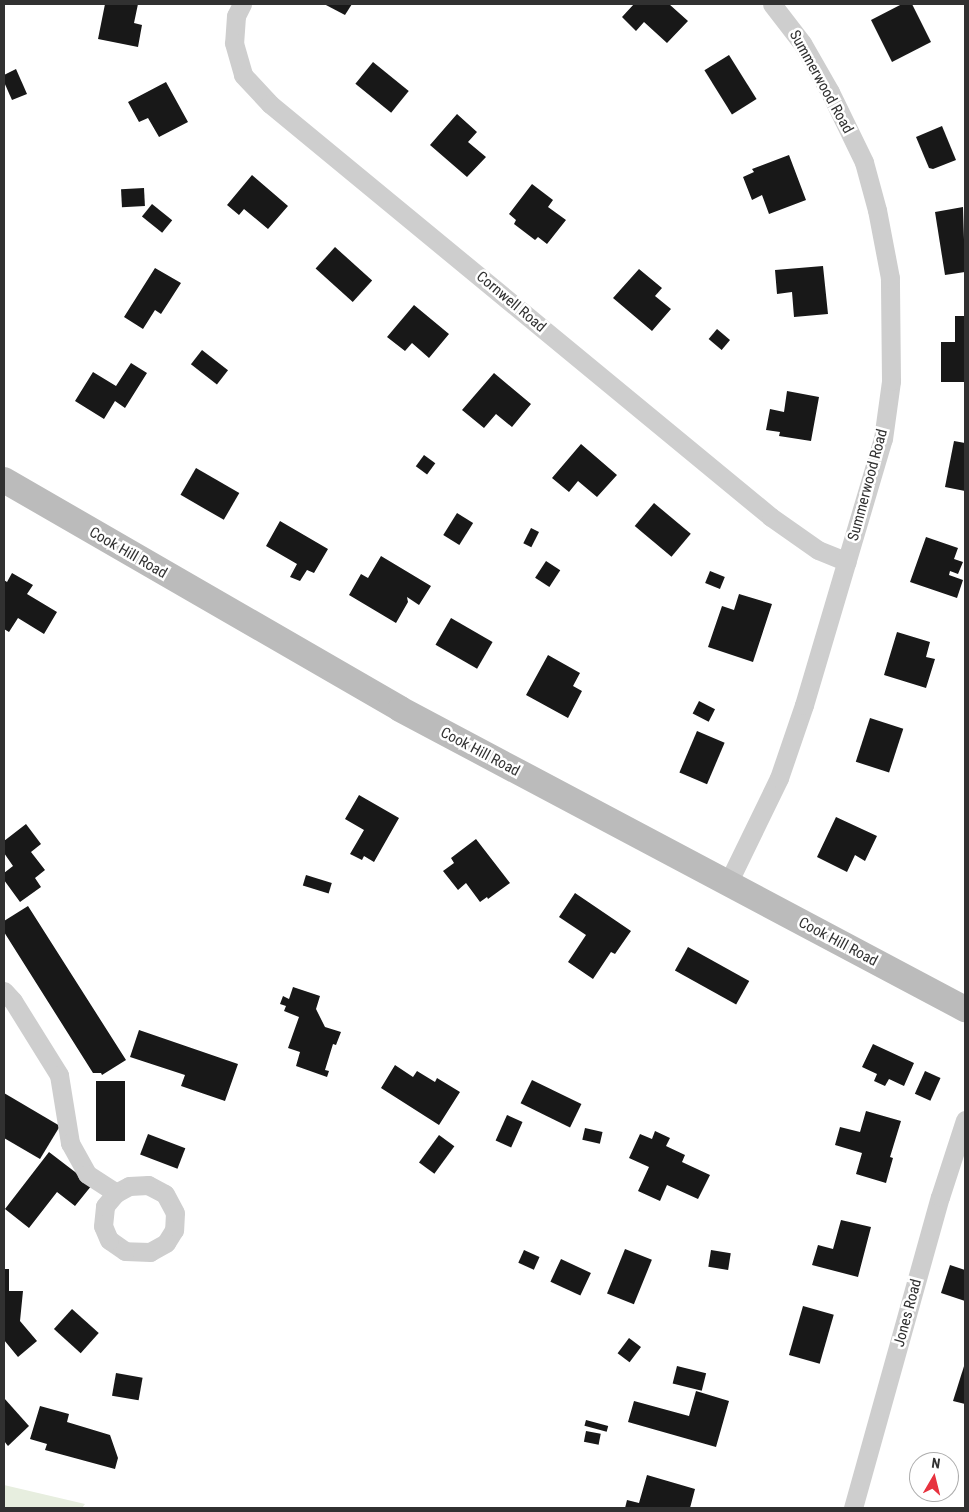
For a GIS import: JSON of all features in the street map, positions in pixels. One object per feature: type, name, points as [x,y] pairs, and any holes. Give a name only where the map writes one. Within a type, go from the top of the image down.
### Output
[{"type":"street","name":"Cornwell Road","points":[[242,4],[236,16],[234,43],[243,75],[270,104],[771,517],[818,550],[847,562]]},
{"type":"street","name":"Summerwood Road","points":[[728,883],[779,778],[847,562],[883,439],[891,381],[890,278],[877,210],[864,162],[830,92],[802,43],[772,4]]},
{"type":"street","name":"Cook Hill Road","points":[[4,480],[392,704],[965,1009]]},
{"type":"street","points":[[4,991],[59,1075],[70,1142],[87,1174],[116,1193]]},
{"type":"street","name":"Jones Road","points":[[853,1508],[940,1197],[965,1120]]},
{"type":"green space","points":[[4,1485],[85,1504],[82,1508],[4,1508]]},
{"type":"building","points":[[105,4],[138,4],[134,23],[142,25],[138,47],[98,39]]},
{"type":"building","points":[[324,4],[352,4],[345,15]]},
{"type":"building","points":[[634,4],[669,4],[688,21],[667,43],[644,22],[636,31],[622,17]]},
{"type":"building","points":[[902,4],[912,4],[931,42],[892,62],[871,20]]},
{"type":"building","points":[[729,55],[757,99],[732,114],[704,70]]},
{"type":"building","points":[[373,62],[409,91],[391,113],[355,84]]},
{"type":"building","points":[[16,69],[27,94],[12,100],[4,82],[4,75]]},
{"type":"building","points":[[166,82],[188,122],[159,137],[148,118],[139,122],[128,102]]},
{"type":"building","points":[[457,114],[477,132],[468,142],[486,157],[467,177],[430,145]]},
{"type":"building","points":[[942,126],[956,160],[933,169],[929,168],[916,137]]},
{"type":"building","points":[[789,155],[806,200],[769,214],[762,195],[752,200],[743,177],[754,172],[752,169]]},
{"type":"building","points":[[252,175],[288,206],[268,229],[244,209],[239,215],[227,205]]},
{"type":"building","points":[[532,184],[553,200],[548,207],[566,220],[547,244],[538,237],[535,240],[514,224],[516,220],[509,214]]},
{"type":"building","points":[[144,188],[145,206],[122,207],[121,189]]},
{"type":"building","points":[[152,204],[172,220],[162,233],[142,216]]},
{"type":"building","points":[[963,207],[965,272],[945,275],[935,212]]},
{"type":"building","points":[[335,247],[372,280],[353,302],[316,269]]},
{"type":"building","points":[[823,266],[828,314],[794,317],[792,292],[777,294],[775,270]]},
{"type":"building","points":[[155,268],[181,283],[161,314],[155,310],[143,329],[124,317]]},
{"type":"building","points":[[639,269],[662,288],[655,296],[671,309],[652,331],[613,298]]},
{"type":"building","points":[[414,305],[449,334],[429,358],[412,343],[405,351],[387,337]]},
{"type":"building","points":[[955,316],[965,316],[965,382],[941,382],[941,342],[955,342]]},
{"type":"building","points":[[717,329],[730,340],[722,350],[709,339]]},
{"type":"building","points":[[202,350],[228,370],[217,385],[191,364]]},
{"type":"building","points":[[131,363],[147,373],[125,408],[115,401],[104,419],[75,401],[93,372],[116,386]]},
{"type":"building","points":[[494,373],[531,404],[512,427],[496,414],[484,428],[462,410]]},
{"type":"building","points":[[787,391],[819,397],[811,441],[779,436],[780,432],[766,430],[770,409],[784,412]]},
{"type":"building","points":[[954,441],[965,443],[965,491],[945,487]]},
{"type":"building","points":[[581,444],[617,475],[597,497],[578,481],[569,492],[552,478]]},
{"type":"building","points":[[424,455],[435,463],[427,475],[416,466]]},
{"type":"building","points":[[196,468],[239,493],[224,520],[180,495]]},
{"type":"building","points":[[654,503],[691,534],[671,557],[635,526]]},
{"type":"building","points":[[457,513],[473,523],[459,545],[443,535]]},
{"type":"building","points":[[280,521],[328,549],[314,573],[307,570],[300,581],[290,577],[297,564],[266,546]]},
{"type":"building","points":[[531,528],[539,532],[531,547],[523,543]]},
{"type":"building","points":[[926,537],[958,548],[954,559],[963,562],[958,574],[950,571],[949,575],[963,580],[957,598],[910,582]]},
{"type":"building","points":[[381,556],[431,586],[419,605],[407,597],[408,602],[396,623],[349,595],[361,574],[368,578]]},
{"type":"building","points":[[546,561],[560,570],[549,587],[535,578]]},
{"type":"building","points":[[710,571],[725,577],[720,589],[705,583]]},
{"type":"building","points":[[12,573],[33,585],[27,594],[57,612],[44,634],[18,618],[9,632],[4,629],[4,580],[7,582]]},
{"type":"building","points":[[739,594],[772,604],[753,662],[708,647],[722,606],[734,610]]},
{"type":"building","points":[[451,618],[493,642],[477,669],[436,645]]},
{"type":"building","points":[[897,632],[930,642],[926,657],[935,659],[926,688],[884,675]]},
{"type":"building","points":[[548,655],[580,673],[573,686],[582,691],[568,718],[526,695]]},
{"type":"building","points":[[699,701],[715,709],[709,722],[693,713]]},
{"type":"building","points":[[870,718],[903,729],[889,773],[856,762]]},
{"type":"building","points":[[697,731],[725,743],[707,784],[679,772]]},
{"type":"building","points":[[359,795],[399,818],[374,862],[364,856],[362,860],[350,854],[364,830],[345,819]]},
{"type":"building","points":[[836,817],[877,836],[865,861],[855,855],[847,872],[817,857]]},
{"type":"building","points":[[26,824],[41,844],[31,852],[45,870],[35,878],[41,887],[20,902],[4,880],[4,873],[13,866],[4,853],[4,841]]},
{"type":"building","points":[[476,839],[510,883],[488,899],[487,897],[480,902],[466,883],[458,890],[443,871],[454,863],[451,858]]},
{"type":"building","points":[[306,875],[332,883],[329,893],[303,886]]},
{"type":"building","points":[[575,893],[631,931],[615,954],[611,952],[593,979],[568,962],[586,935],[559,917]]},
{"type":"building","points":[[28,906],[126,1060],[102,1075],[101,1073],[93,1073],[4,932],[4,921]]},
{"type":"building","points":[[688,947],[749,981],[736,1005],[675,971]]},
{"type":"building","points":[[293,987],[320,996],[316,1009],[325,1027],[341,1032],[336,1045],[333,1044],[325,1070],[329,1071],[327,1077],[296,1066],[300,1052],[288,1048],[299,1017],[284,1011],[286,1006],[280,1004],[283,996],[289,999]]},
{"type":"building","points":[[139,1030],[238,1064],[225,1101],[181,1086],[185,1075],[130,1057]]},
{"type":"building","points":[[873,1044],[914,1063],[904,1086],[889,1079],[885,1086],[874,1081],[877,1074],[862,1067]]},
{"type":"building","points":[[395,1065],[413,1077],[417,1071],[435,1082],[437,1078],[460,1092],[439,1125],[381,1088]]},
{"type":"building","points":[[925,1071],[941,1078],[930,1101],[915,1094]]},
{"type":"building","points":[[532,1080],[581,1104],[570,1127],[521,1103]]},
{"type":"building","points":[[96,1081],[125,1081],[125,1141],[96,1141]]},
{"type":"building","points":[[4,1093],[60,1126],[40,1159],[4,1138]]},
{"type":"building","points":[[866,1111],[901,1121],[890,1157],[893,1158],[886,1183],[856,1174],[862,1153],[835,1145],[840,1127],[860,1132]]},
{"type":"building","points":[[507,1115],[523,1122],[511,1147],[496,1141]]},
{"type":"building","points":[[585,1128],[603,1132],[600,1144],[582,1140]]},
{"type":"building","points":[[655,1131],[670,1138],[666,1146],[685,1155],[682,1162],[710,1175],[698,1199],[667,1185],[660,1201],[638,1191],[649,1167],[629,1158],[640,1134],[652,1139]]},
{"type":"building","points":[[148,1134],[185,1148],[177,1169],[140,1155]]},
{"type":"building","points":[[439,1135],[454,1146],[434,1174],[419,1163]]},
{"type":"building","points":[[49,1152],[92,1185],[75,1206],[57,1192],[29,1228],[5,1209]]},
{"type":"building","points":[[841,1220],[871,1227],[858,1277],[812,1265],[818,1245],[833,1249]]},
{"type":"building","points":[[625,1249],[652,1260],[634,1304],[607,1294]]},
{"type":"building","points":[[524,1250],[540,1257],[534,1270],[518,1263]]},
{"type":"building","points":[[711,1250],[731,1253],[728,1270],[708,1267]]},
{"type":"building","points":[[561,1259],[591,1273],[580,1296],[550,1282]]},
{"type":"building","points":[[950,1265],[965,1270],[965,1301],[941,1293]]},
{"type":"building","points":[[4,1269],[9,1269],[9,1291],[23,1291],[20,1321],[37,1341],[18,1357],[4,1340]]},
{"type":"building","points":[[803,1306],[834,1315],[820,1364],[789,1355]]},
{"type":"building","points":[[72,1309],[99,1333],[81,1353],[54,1329]]},
{"type":"building","points":[[629,1338],[641,1347],[630,1362],[618,1353]]},
{"type":"building","points":[[965,1363],[965,1404],[953,1401]]},
{"type":"building","points":[[677,1366],[706,1373],[702,1391],[673,1383]]},
{"type":"building","points":[[116,1373],[143,1378],[139,1400],[112,1396]]},
{"type":"building","points":[[696,1391],[729,1401],[716,1447],[628,1422],[634,1401],[689,1416]]},
{"type":"building","points":[[4,1398],[29,1426],[8,1446],[4,1441]]},
{"type":"building","points":[[40,1406],[69,1414],[67,1422],[110,1435],[118,1458],[115,1469],[45,1450],[47,1444],[30,1439]]},
{"type":"building","points":[[586,1420],[608,1426],[607,1432],[584,1426]]},
{"type":"building","points":[[586,1431],[601,1434],[599,1445],[584,1442]]},
{"type":"building","points":[[647,1475],[695,1489],[690,1508],[625,1508],[627,1500],[639,1503]]}]
